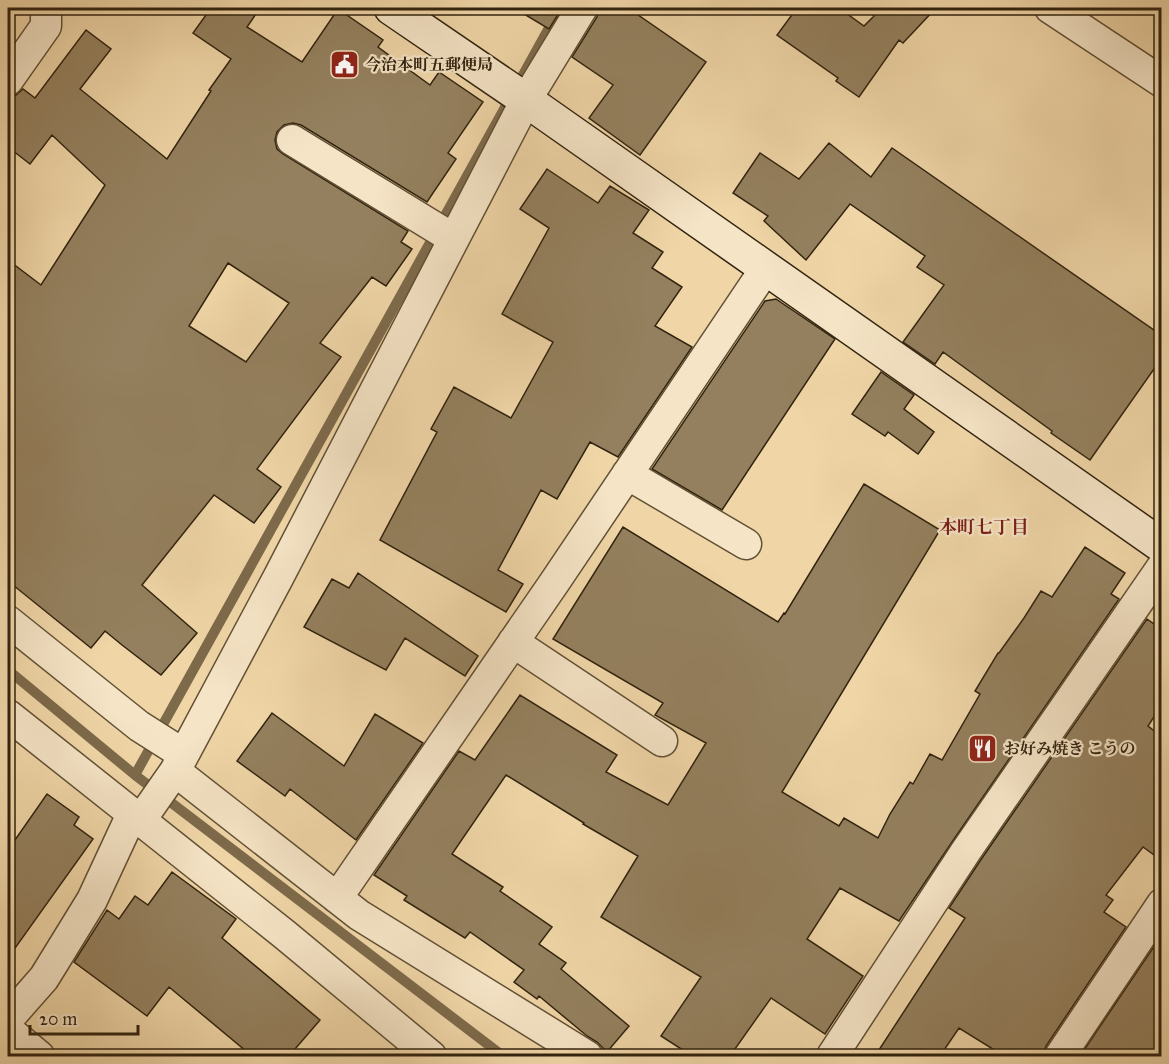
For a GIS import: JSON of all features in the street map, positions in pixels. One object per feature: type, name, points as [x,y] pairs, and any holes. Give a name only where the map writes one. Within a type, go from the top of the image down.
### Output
[{"type":"street","points":[[8,80],[46,26],[45,8]]},
{"type":"street","points":[[392,8],[1161,546]]},
{"type":"street","points":[[8,1019],[44,978],[92,900],[139,816],[177,766],[283,568],[526,100],[582,8]]},
{"type":"street","points":[[1050,8],[1161,82]]},
{"type":"street","points":[[292,140],[454,239]]},
{"type":"street","points":[[337,898],[766,268]]},
{"type":"street","points":[[627,474],[746,544]]},
{"type":"street","points":[[832,1056],[966,851],[1161,567]]},
{"type":"street","points":[[8,621],[139,726],[177,766],[359,915],[587,1056]]},
{"type":"street","points":[[513,642],[662,741]]},
{"type":"street","points":[[8,715],[139,816],[430,1056]]},
{"type":"street","points":[[1060,1056],[1161,904]]},
{"type":"street","points":[[8,1030],[39,1056]]},
{"type":"building","points":[[211,8],[260,8],[247,27],[302,62],[338,9],[383,40],[378,47],[430,85],[439,72],[483,102],[448,153],[456,159],[427,202],[301,125],[293,123],[284,125],[277,132],[275,140],[277,149],[408,231],[401,242],[412,249],[386,286],[372,277],[320,343],[341,357],[257,469],[281,487],[254,523],[214,495],[142,585],[197,633],[161,675],[105,631],[91,648],[8,581],[8,260],[41,285],[105,185],[52,135],[30,164],[8,147],[8,97],[16,95],[23,89],[35,98],[86,30],[111,49],[80,89],[167,159],[211,91],[209,90],[231,59],[193,33]],"holes":[[[228,263],[289,303],[246,362],[189,326]]]},
{"type":"building","points":[[514,8],[562,8],[549,29]]},
{"type":"building","points":[[599,8],[628,8],[706,62],[640,155],[589,118],[613,85],[572,57],[597,17]]},
{"type":"building","points":[[797,8],[839,8],[864,26],[874,16],[865,8],[936,8],[903,43],[899,40],[859,97],[836,81],[838,78],[777,35]]},
{"type":"building","points":[[829,143],[871,177],[892,148],[1161,335],[1161,359],[1090,460],[943,352],[935,364],[903,342],[944,285],[917,267],[925,256],[850,204],[806,260],[764,221],[768,216],[733,193],[760,153],[799,179]]},
{"type":"building","points":[[547,169],[598,203],[610,186],[649,210],[633,233],[663,252],[652,268],[682,287],[655,326],[692,347],[618,457],[590,442],[557,499],[541,490],[498,570],[523,584],[506,612],[380,540],[437,432],[431,429],[454,387],[511,418],[553,342],[502,314],[549,228],[520,209]]},
{"type":"building","points":[[776,299],[835,339],[722,510],[652,469],[765,301]]},
{"type":"building","points":[[881,372],[914,395],[904,409],[934,432],[918,454],[888,432],[885,436],[852,414]]},
{"type":"building","points":[[864,484],[940,530],[782,792],[839,826],[844,818],[878,838],[890,814],[910,782],[913,784],[930,754],[942,760],[980,694],[975,691],[1041,591],[1052,597],[1085,547],[1125,573],[1111,594],[1119,599],[899,921],[840,888],[807,939],[863,976],[825,1034],[771,998],[730,1056],[692,1056],[661,1036],[701,977],[601,917],[638,856],[506,775],[452,854],[503,887],[500,891],[552,927],[539,944],[566,963],[561,969],[629,1026],[607,1052],[539,996],[537,999],[514,982],[524,970],[470,932],[465,938],[404,900],[407,896],[374,875],[459,751],[475,760],[520,695],[617,755],[606,772],[668,805],[706,743],[655,715],[663,703],[553,639],[623,527],[778,622]]},
{"type":"building","points":[[358,573],[478,656],[465,676],[405,638],[386,670],[304,627],[332,579],[349,588]]},
{"type":"building","points":[[1147,619],[1161,629],[1161,706],[1148,726],[1161,736],[1161,860],[1143,847],[1106,895],[1113,900],[1104,912],[1126,927],[1046,1046],[1043,1056],[1004,1056],[959,1028],[940,1056],[875,1056],[965,918],[949,908]]},
{"type":"building","points":[[272,713],[344,766],[375,714],[423,743],[356,840],[290,789],[285,796],[237,761]]},
{"type":"building","points":[[47,794],[79,817],[74,825],[93,839],[8,958],[8,850]]},
{"type":"building","points":[[172,872],[236,919],[222,938],[320,1020],[289,1056],[252,1056],[169,987],[147,1016],[74,962],[107,910],[119,919],[135,896],[148,905]]},
{"type":"building","points":[[1155,945],[1161,950],[1161,1056],[1080,1056]]},
{"type":"waterway","points":[[135,775],[560,8]]},
{"type":"waterway","points":[[8,670],[135,775],[503,1056]]},
{"type":"place","name":"今治本町五郵便局","points":[[344,64]]},
{"type":"place","name":"お好み焼き こうの","points":[[983,748]]},
{"type":"district","name":"本町七丁目","points":[[984,527]]}]
